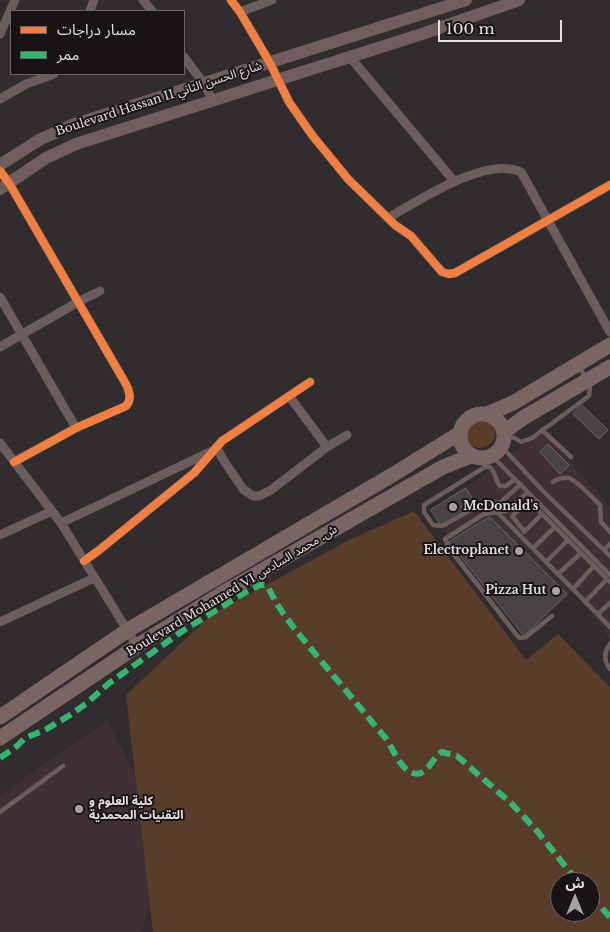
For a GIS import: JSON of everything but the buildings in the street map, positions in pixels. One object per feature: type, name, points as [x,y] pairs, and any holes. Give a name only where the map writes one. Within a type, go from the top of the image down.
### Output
[{"type":"main road","name":"Boulevard Hassan II شارع الحسن الثاني","points":[[0,165],[40,140],[72,125],[466,0]]},
{"type":"main road","name":"Boulevard Hassan II شارع الحسن الثاني","points":[[4,186],[46,158],[76,144],[350,57],[519,0]]},
{"type":"main road","points":[[487,414],[513,403],[610,345]]},
{"type":"main road","points":[[501,443],[500,422],[487,414],[472,415],[466,420],[460,433],[460,442],[464,450],[471,456],[482,458],[501,443],[523,418],[606,371]]},
{"type":"main road","name":"Boulevard Mohamed VI ش. محمد السادس","points":[[0,717],[128,630],[394,474],[460,433]]},
{"type":"main road","name":"Boulevard Mohamed VI ش. محمد السادس","points":[[0,738],[137,646],[228,590],[444,467],[471,456]]},
{"type":"main road","points":[[394,474],[404,490]]},
{"type":"street","points":[[143,0],[151,10]]},
{"type":"street","points":[[232,0],[270,62],[289,102],[312,136],[348,179],[388,218],[411,236],[442,272],[455,273],[610,185]]},
{"type":"street","points":[[240,12],[248,4],[272,0]]},
{"type":"street","points":[[0,34],[10,11]]},
{"type":"street","points":[[350,57],[454,181]]},
{"type":"street","points":[[185,58],[213,100]]},
{"type":"street","points":[[0,100],[26,84],[51,75]]},
{"type":"street","points":[[388,218],[454,181],[486,171],[513,169],[521,172],[610,332]]},
{"type":"street","points":[[0,171],[4,186],[78,302],[126,384],[129,402],[126,406],[76,428],[14,462]]},
{"type":"street","points":[[0,347],[100,291]]},
{"type":"street","points":[[0,297],[76,428]]},
{"type":"street","points":[[84,561],[194,473],[215,449],[236,431],[310,382]]},
{"type":"street","points":[[289,396],[327,448]]},
{"type":"street","points":[[215,449],[243,489],[253,496],[259,496],[271,490],[347,435]]},
{"type":"street","points":[[0,443],[61,523],[137,646]]},
{"type":"street","points":[[61,523],[215,449]]},
{"type":"street","points":[[0,535],[52,511]]},
{"type":"street","points":[[0,622],[94,578]]},
{"type":"lane","points":[[501,443],[515,438],[521,442],[532,438],[588,396],[590,387],[588,380],[578,364]]},
{"type":"lane","points":[[542,430],[571,457]]},
{"type":"lane","points":[[501,443],[515,479],[537,500],[609,579]]},
{"type":"lane","points":[[501,443],[544,492],[610,556]]},
{"type":"lane","points":[[515,479],[506,486],[500,486],[494,471],[490,468],[485,468],[424,505],[424,512],[433,525],[442,526],[480,505],[501,502],[521,484]]},
{"type":"lane","points":[[553,482],[563,478],[570,479],[591,496],[600,504],[602,522],[610,532]]},
{"type":"lane","points":[[528,492],[510,508],[498,513],[484,514],[445,538],[446,542],[519,638],[526,637],[552,616]]},
{"type":"lane","points":[[537,500],[544,492]]},
{"type":"lane","points":[[524,531],[512,516],[529,501],[609,579]]},
{"type":"lane","points":[[498,513],[610,626]]},
{"type":"lane","points":[[520,535],[542,514]]},
{"type":"lane","points":[[533,548],[555,527]]},
{"type":"lane","points":[[546,562],[568,540]]},
{"type":"lane","points":[[604,550],[610,544]]},
{"type":"lane","points":[[558,574],[581,553]]},
{"type":"lane","points":[[573,589],[594,566]]},
{"type":"lane","points":[[585,602],[609,579]]},
{"type":"lane","points":[[598,614],[610,603]]},
{"type":"lane","points":[[610,644],[605,655],[605,661],[610,670]]},
{"type":"lane","points":[[0,812],[63,766]]},
{"type":"shaded area","points":[[480,418],[491,422],[495,433],[491,444],[480,448],[469,444],[465,433],[469,422]]},
{"type":"shaded area","points":[[542,430],[610,507],[610,639],[573,589],[526,637],[431,510],[466,488]]},
{"type":"shaded area","points":[[414,511],[526,660],[558,634],[610,687],[610,932],[153,932],[126,695],[211,615],[351,539]]},
{"type":"shaded area","points":[[107,721],[141,785],[152,886],[143,932],[0,932],[0,795]]},
{"type":"marked path","points":[[0,758],[25,738],[45,730],[70,715],[108,684],[184,630],[246,592],[260,585],[265,585],[290,623],[387,740],[403,766],[418,774],[426,770],[442,752],[457,756],[512,804],[537,831],[570,872]]},
{"type":"marked path","points":[[600,906],[610,917]]},
{"type":"cycle path","points":[[231,0],[270,63],[289,102],[312,135],[348,179],[395,225],[411,236],[442,272],[455,273],[610,185]]},
{"type":"cycle path","points":[[0,171],[9,183],[125,382],[129,396],[126,406],[76,428],[14,462]]},
{"type":"cycle path","points":[[84,561],[194,473],[222,441],[310,382]]},
{"type":"place","name":"McDonald's","points":[[453,507]]},
{"type":"place","name":"Electroplanet","points":[[519,551]]},
{"type":"place","name":"Pizza Hut","points":[[556,591]]},
{"type":"place","name":"كلية العلوم و التقنيات المحمدية","points":[[79,809]]}]
